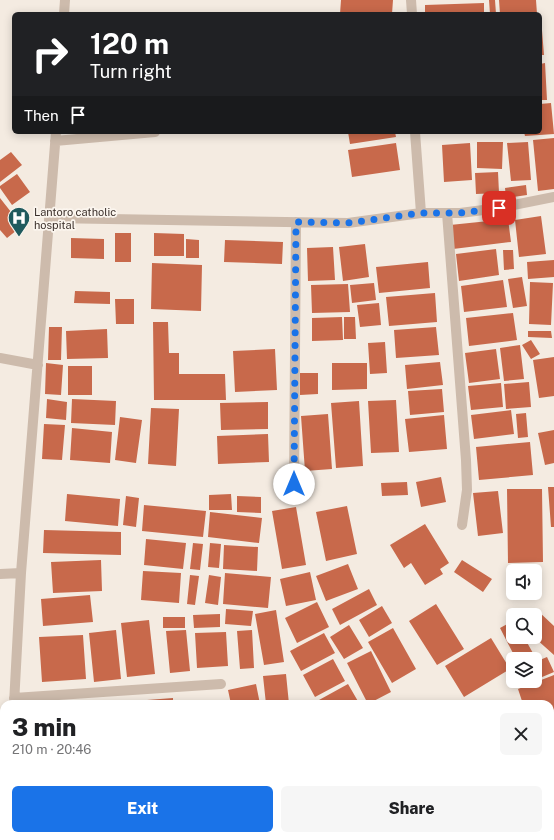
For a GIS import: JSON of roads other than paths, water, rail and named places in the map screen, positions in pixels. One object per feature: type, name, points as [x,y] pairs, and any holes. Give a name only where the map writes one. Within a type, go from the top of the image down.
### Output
[{"type":"street","points":[[64,12],[65,0]]},
{"type":"street","points":[[411,0],[412,12]]},
{"type":"street","points":[[14,700],[22,573],[56,137],[116,134]]},
{"type":"street","points":[[415,134],[421,213]]},
{"type":"street","points":[[50,218],[348,223],[421,213],[460,213],[499,208],[554,197]]},
{"type":"street","points":[[446,213],[466,460],[467,490],[462,525]]},
{"type":"street","points":[[294,484],[296,222]]},
{"type":"street","points":[[0,358],[38,365]]},
{"type":"street","points":[[0,574],[22,573]]},
{"type":"street","points":[[26,700],[221,684]]},
{"type":"place","name":"Lantoro catholic hospital","points":[[19,238]]}]
